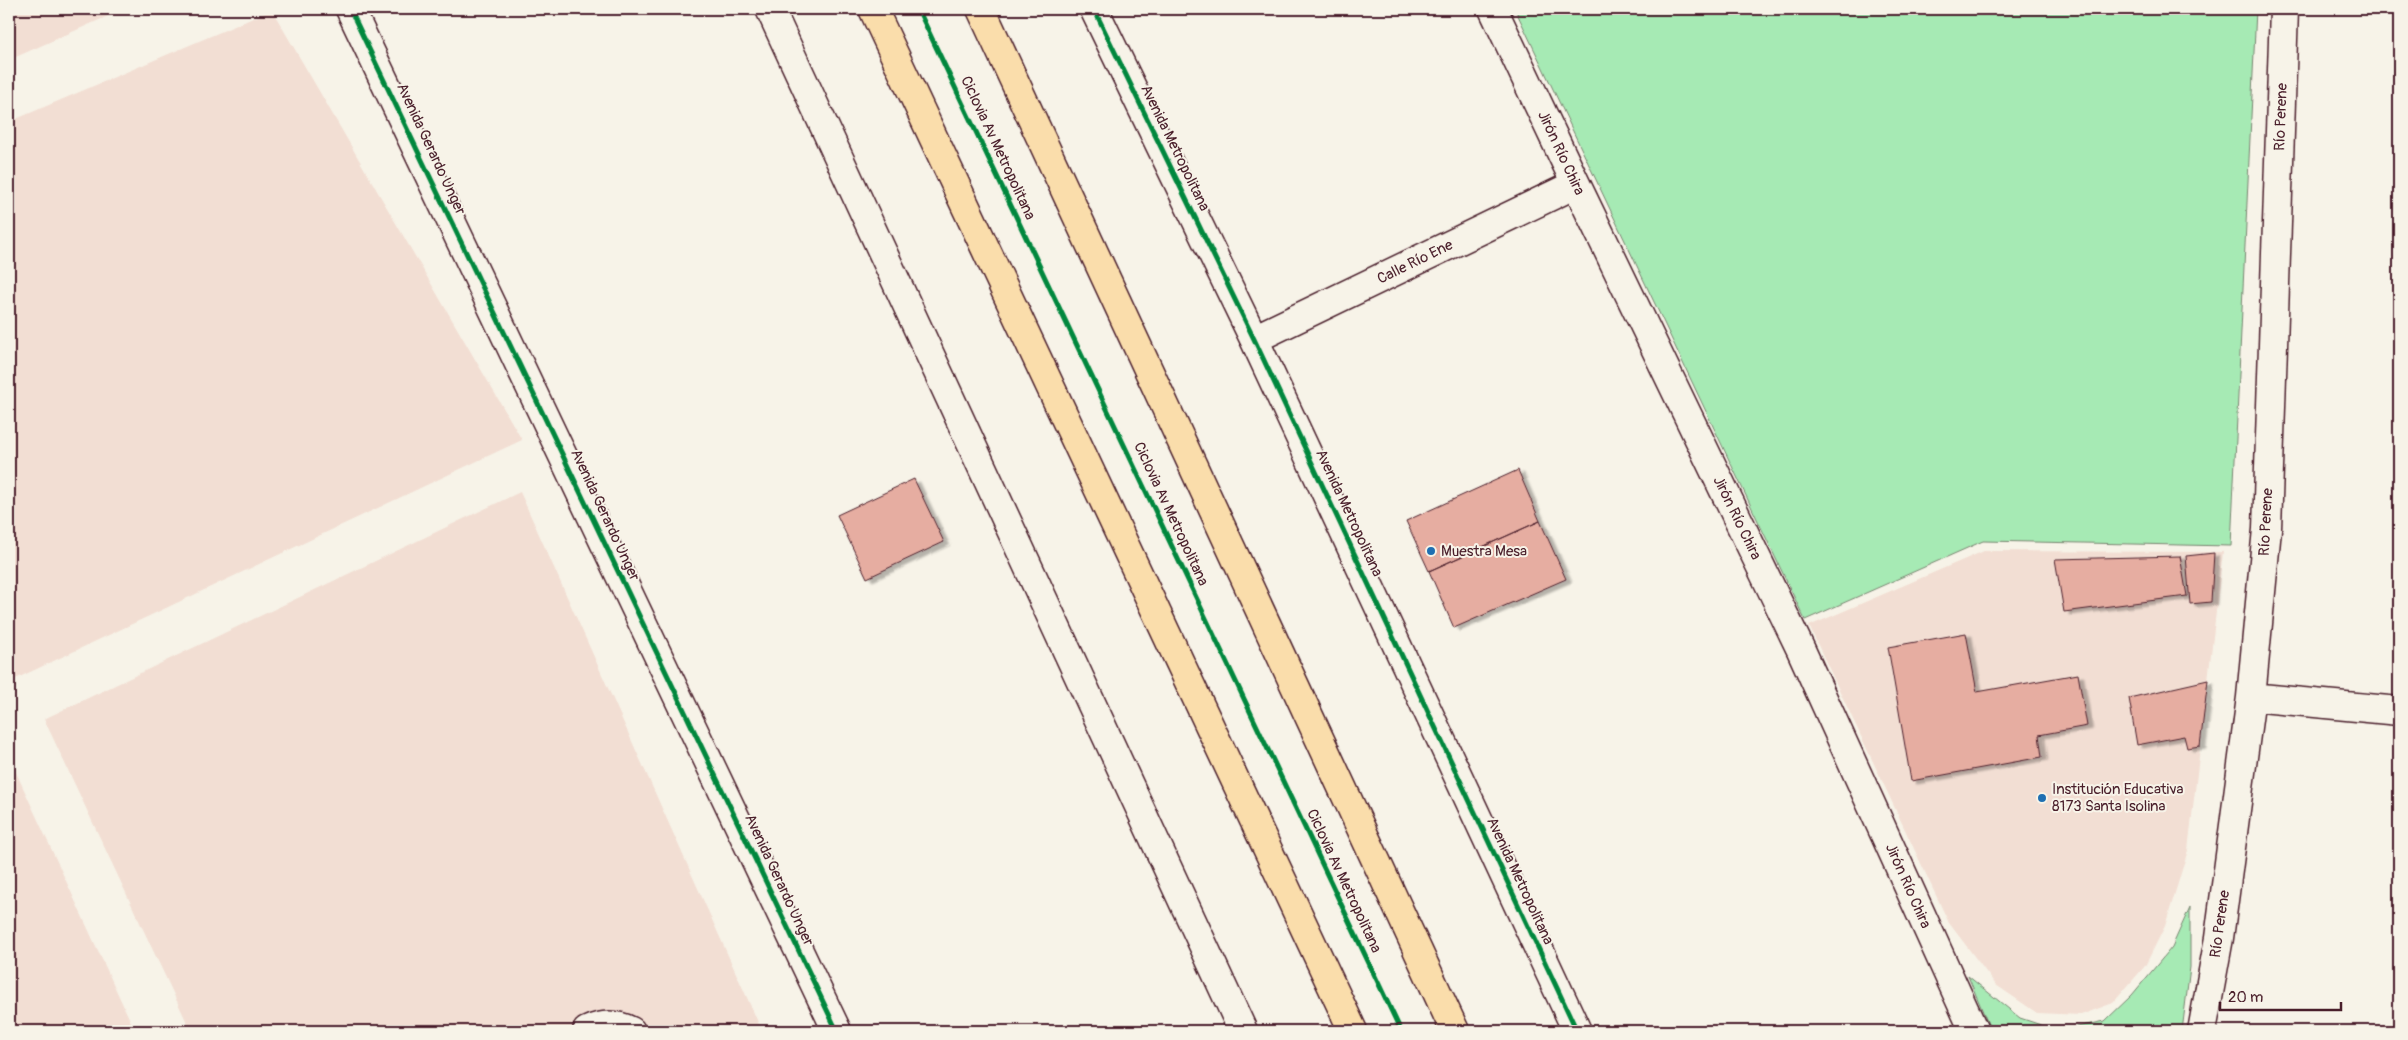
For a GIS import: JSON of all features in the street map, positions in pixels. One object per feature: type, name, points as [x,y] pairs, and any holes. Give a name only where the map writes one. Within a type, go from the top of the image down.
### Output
[{"type":"main road","points":[[873,9],[1353,1031]]},
{"type":"main road","points":[[981,9],[1455,1031]]},
{"type":"street","name":"Avenida Gerardo Unger","points":[[350,9],[837,1031]]},
{"type":"street","points":[[770,9],[1244,1031]]},
{"type":"street","name":"Avenida Metropolitana","points":[[1094,9],[1254,339],[1577,1031]]},
{"type":"street","name":"Jirón Río Chira","points":[[1493,9],[1801,650],[1974,1031]]},
{"type":"street","name":"Río Perene","points":[[2202,1031],[2218,938],[2252,697],[2267,529],[2284,9]]},
{"type":"street","name":"Calle Río Ene","points":[[1254,339],[1576,184]]},
{"type":"street","points":[[2252,697],[2399,712]]},
{"type":"street","points":[[587,1031],[619,1024],[631,1031]]},
{"type":"shaded area","points":[[9,9],[124,9],[9,60]]},
{"type":"shaded area","points":[[272,10],[522,440],[9,682],[9,122]]},
{"type":"shaded area","points":[[520,492],[762,1031],[191,1031],[44,719]]},
{"type":"shaded area","name":"Institución Educativa 8173 Santa Isolina","points":[[1984,551],[2223,552],[2188,850],[2165,926],[2145,966],[2113,1003],[2081,1015],[2037,1013],[1996,985],[1949,923],[1809,626]]},
{"type":"shaded area","points":[[9,757],[135,1031],[9,1031]]},
{"type":"green space","points":[[1515,9],[2256,9],[2231,546],[1983,541],[1805,620]]},
{"type":"green space","points":[[2190,907],[2190,967],[2182,1031],[2059,1031],[2105,1021],[2132,995],[2172,947]]},
{"type":"green space","points":[[1968,976],[2020,1018],[2059,1031],[1991,1031]]},
{"type":"building","points":[[1518,470],[1540,521],[1429,571],[1406,521]]},
{"type":"building","points":[[914,479],[944,542],[867,578],[837,515]]},
{"type":"building","points":[[1540,521],[1566,579],[1454,628],[1429,571]]},
{"type":"building","points":[[2214,553],[2211,602],[2190,604],[2186,556]]},
{"type":"building","points":[[2180,556],[2187,596],[2064,612],[2055,559]]},
{"type":"building","points":[[1966,633],[1977,692],[2078,674],[2087,726],[2039,735],[2042,757],[1911,781],[1888,647]]},
{"type":"building","points":[[2208,680],[2200,746],[2187,748],[2184,736],[2137,745],[2129,698]]},
{"type":"cycle path","points":[[350,9],[837,1031]]},
{"type":"cycle path","name":"Ciclovia Av Metropolitana","points":[[918,9],[1401,1031]]},
{"type":"cycle path","points":[[1094,9],[1254,339],[1577,1031]]},
{"type":"place","name":"Muestra Mesa","points":[[1431,551]]},
{"type":"place","name":"Institución Educativa 8173 Santa Isolina","points":[[2042,798]]}]
